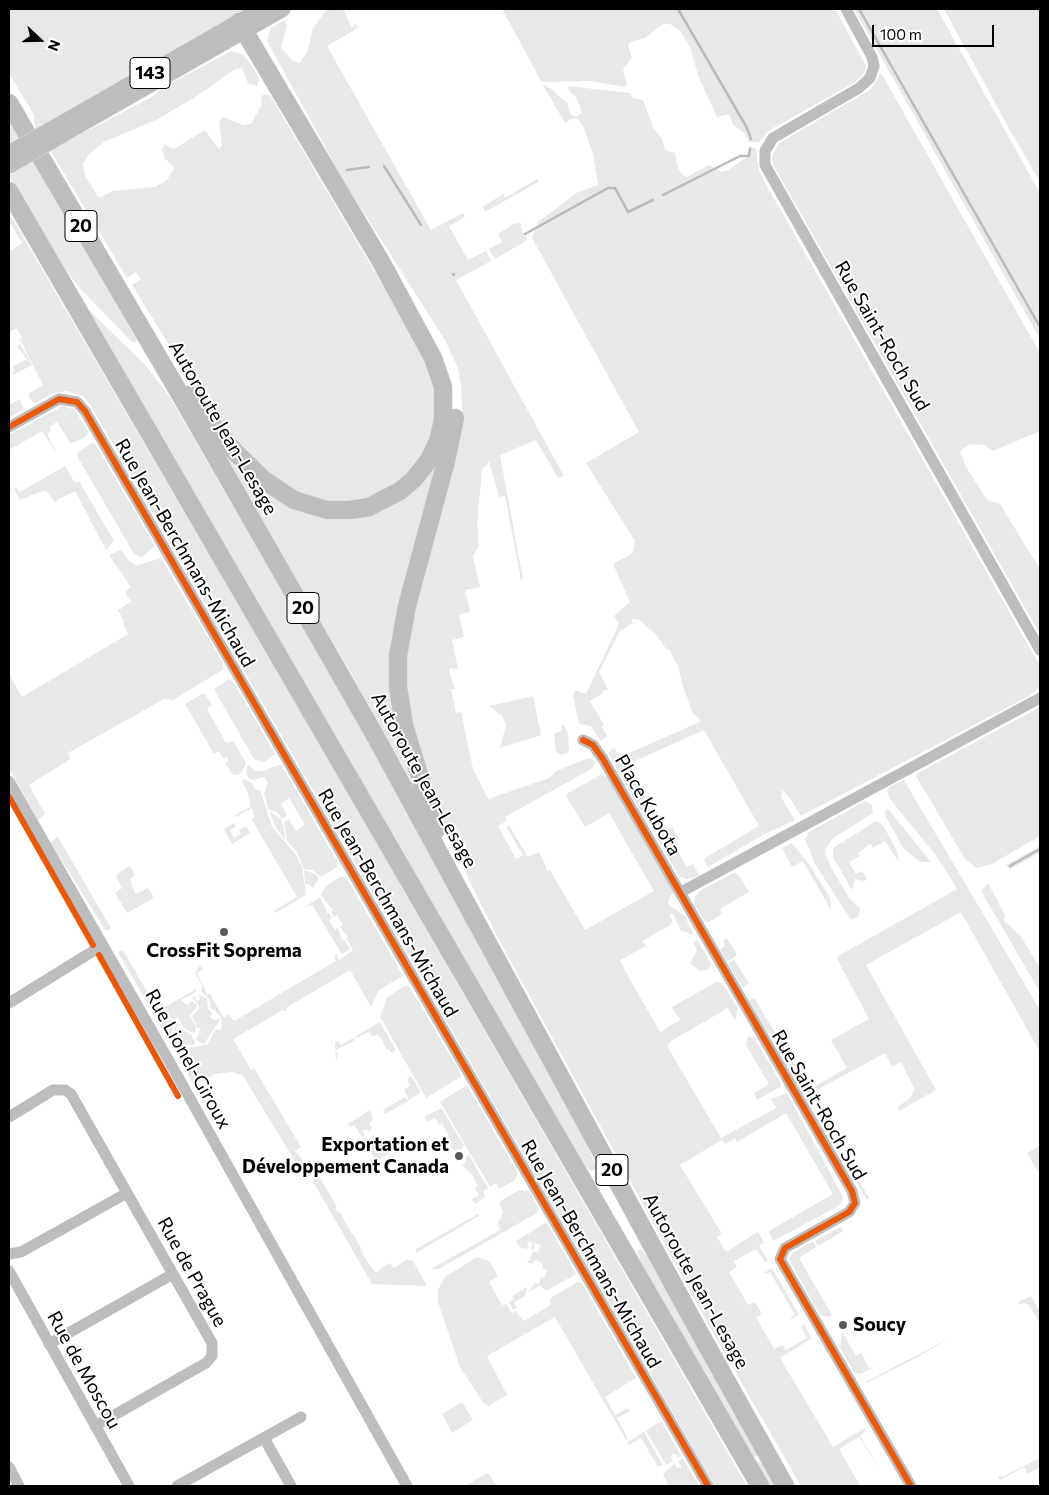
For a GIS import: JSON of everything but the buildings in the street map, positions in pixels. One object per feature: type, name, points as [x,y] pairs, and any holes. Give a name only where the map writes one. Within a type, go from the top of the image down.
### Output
[{"type":"highway","points":[[157,356],[238,455],[279,491],[299,502],[327,510],[355,510],[379,504],[400,491],[425,466],[440,436],[444,406],[443,387],[433,358],[380,260],[242,26]]},
{"type":"highway","name":"Autoroute Jean-Lesage","points":[[9,103],[157,356],[445,862],[674,1286],[786,1486]]},
{"type":"highway","name":"20","points":[[9,191],[760,1486]]},
{"type":"highway","points":[[380,260],[440,348],[449,368],[455,395],[454,430],[403,622],[397,673],[399,698],[406,737],[445,862]]},
{"type":"main road","name":"143","points":[[242,26],[261,9]]},
{"type":"main road","name":"143","points":[[9,153],[63,129],[242,26],[283,9]]},
{"type":"main road","points":[[9,166],[63,129]]},
{"type":"street","name":"Rue Saint-Roch Sud","points":[[846,9],[872,57],[874,66],[870,78],[859,88],[773,138],[765,151],[765,165],[1040,650]]},
{"type":"street","name":"Rue Jean-Berchmans-Michaud","points":[[9,427],[59,400],[77,402],[85,411],[708,1486]]},
{"type":"street","points":[[681,892],[1040,698]]},
{"type":"street","name":"Place Kubota","points":[[583,740],[597,749],[681,892]]},
{"type":"street","name":"Rue Lionel-Giroux","points":[[9,781],[407,1486]]},
{"type":"street","name":"Rue Saint-Roch Sud","points":[[681,892],[854,1197],[854,1205],[849,1212],[786,1248],[780,1259],[911,1486]]},
{"type":"street","points":[[9,1003],[103,945]]},
{"type":"street","name":"Rue de Prague","points":[[9,1117],[53,1090],[65,1090],[73,1097],[212,1343],[212,1356],[206,1363],[95,1426]]},
{"type":"street","points":[[9,1254],[21,1252],[127,1193]]},
{"type":"street","name":"Rue de Moscou","points":[[9,1271],[129,1486]]},
{"type":"street","points":[[49,1344],[173,1274]]},
{"type":"street","points":[[177,1486],[301,1417]]},
{"type":"street","points":[[264,1438],[291,1486]]},
{"type":"street","points":[[9,1467],[15,1483]]},
{"type":"shaded area","points":[[9,9],[246,9],[37,129],[34,125],[34,115],[9,73]]},
{"type":"shaded area","points":[[327,9],[343,9],[352,28],[356,23],[358,28],[327,46],[431,230],[463,213],[465,217],[449,226],[468,260],[486,251],[491,261],[456,280],[564,476],[558,478],[536,440],[500,455],[523,579],[521,580],[505,496],[499,497],[489,462],[482,469],[477,524],[479,545],[473,556],[480,587],[465,590],[470,612],[459,615],[464,637],[452,640],[458,669],[450,668],[449,671],[455,689],[451,689],[456,713],[461,712],[473,769],[488,799],[549,778],[556,771],[588,758],[594,760],[594,766],[591,769],[505,817],[507,821],[498,826],[516,859],[523,855],[506,827],[509,825],[528,857],[539,852],[548,871],[550,870],[585,930],[654,891],[609,813],[585,827],[566,796],[568,793],[600,775],[607,777],[674,892],[669,898],[668,904],[685,916],[693,934],[690,935],[688,932],[681,931],[673,914],[669,915],[672,920],[671,925],[642,941],[646,946],[620,960],[628,976],[660,1032],[680,1020],[672,1007],[716,982],[722,983],[738,1009],[735,1021],[728,1008],[671,1041],[667,1046],[721,1138],[776,1108],[771,1099],[787,1093],[843,1197],[841,1204],[775,1240],[772,1239],[769,1231],[833,1194],[786,1113],[737,1142],[735,1138],[725,1144],[722,1140],[680,1165],[722,1234],[717,1237],[726,1252],[758,1232],[764,1242],[759,1246],[768,1260],[765,1262],[756,1249],[734,1261],[737,1267],[729,1272],[748,1305],[755,1302],[762,1314],[756,1317],[774,1349],[782,1345],[786,1350],[807,1338],[801,1326],[804,1324],[812,1338],[780,1358],[833,1447],[865,1428],[866,1430],[860,1436],[881,1472],[859,1437],[839,1449],[860,1486],[801,1486],[713,1333],[499,940],[469,880],[432,792],[406,700],[406,637],[463,422],[461,386],[458,368],[445,340],[346,185],[267,41],[271,28],[284,20],[287,25],[281,48],[293,61],[299,63],[307,53],[313,28]]},
{"type":"shaded area","points":[[502,9],[835,9],[866,66],[863,75],[854,83],[768,131],[759,142],[749,142],[744,133],[733,125],[729,114],[717,117],[698,75],[690,47],[681,32],[670,24],[663,24],[645,38],[630,42],[628,45],[632,58],[623,69],[627,85],[625,87],[590,81],[544,82],[541,81]]},
{"type":"shaded area","points":[[854,9],[937,9],[1040,193],[1040,339]]},
{"type":"shaded area","points":[[944,9],[1040,9],[1040,182],[1011,132]]},
{"type":"shaded area","points":[[231,51],[242,54],[250,63],[259,78],[257,86],[248,83],[242,68],[235,69],[200,94],[158,119],[104,142],[89,154],[83,164],[85,176],[99,198],[113,191],[155,187],[167,180],[174,166],[165,159],[162,149],[164,144],[174,149],[205,130],[219,149],[222,146],[219,122],[223,117],[243,125],[251,124],[261,106],[262,95],[270,95],[433,373],[438,414],[427,449],[405,480],[373,499],[336,504],[295,494],[255,464],[201,397],[132,285],[141,279],[136,272],[127,278],[50,150],[152,97],[162,88]]},
{"type":"shaded area","points":[[881,73],[1040,353],[1040,431],[993,451],[984,445],[970,444],[960,451],[966,467],[987,500],[1000,504],[1040,569],[1040,634],[773,165],[772,156],[779,143],[871,89]]},
{"type":"shaded area","points":[[543,85],[549,87],[567,103],[571,115],[576,117],[582,113],[577,98],[569,91],[568,86],[630,93],[633,98],[643,100],[653,127],[662,139],[665,150],[675,153],[678,168],[687,177],[709,165],[721,172],[728,170],[747,157],[749,146],[756,149],[759,170],[764,181],[1040,666],[1040,686],[1031,695],[801,816],[790,798],[782,790],[781,797],[795,820],[763,835],[708,867],[704,860],[705,858],[759,826],[704,730],[628,764],[654,810],[644,817],[608,753],[614,748],[620,757],[700,722],[698,717],[694,715],[684,690],[678,666],[669,649],[667,650],[657,636],[640,620],[631,619],[633,623],[620,631],[599,672],[608,690],[602,691],[603,693],[590,701],[604,725],[602,727],[607,736],[601,741],[591,726],[579,724],[573,696],[575,690],[586,694],[619,624],[614,616],[630,602],[613,564],[633,553],[635,541],[586,463],[639,432],[532,238],[538,222],[578,192],[598,185],[593,154],[584,128],[578,119],[573,118],[565,123]]},
{"type":"shaded area","points":[[9,116],[22,139],[9,147]]},
{"type":"shaded area","points":[[32,160],[136,338],[137,343],[131,341],[79,287],[56,258],[9,175]]},
{"type":"shaded area","points":[[537,179],[538,182],[485,212],[483,207],[503,194],[505,198]]},
{"type":"shaded area","points":[[11,216],[299,709],[747,1486],[715,1486],[91,406],[84,397],[67,391],[53,393],[35,403],[31,400],[28,394],[43,385],[20,340],[22,338],[17,328],[9,332],[9,248],[11,251],[22,243],[9,221]]},
{"type":"shaded area","points":[[515,223],[521,223],[522,231],[528,240],[495,259],[489,249],[502,242],[498,234]]},
{"type":"shaded area","points":[[84,305],[146,366],[169,396],[373,748],[585,1140],[597,1168],[591,1171],[583,1164],[561,1131]]},
{"type":"shaded area","points":[[20,344],[32,365],[13,375],[12,372],[15,370],[12,367],[25,360],[28,361],[17,346]]},
{"type":"shaded area","points":[[450,382],[451,422],[395,628],[414,772],[408,775],[347,666],[209,430],[322,516],[418,484]]},
{"type":"shaded area","points":[[20,399],[24,409],[9,418],[9,405]]},
{"type":"shaded area","points":[[63,406],[75,410],[88,432],[87,436],[71,444],[57,422],[50,426],[51,431],[47,434],[57,454],[42,431],[9,450],[9,435]]},
{"type":"shaded area","points":[[92,443],[95,444],[155,546],[142,557],[134,554],[77,456],[78,452]]},
{"type":"shaded area","points":[[65,466],[75,483],[79,481],[114,541],[106,550],[75,491],[59,499],[56,503],[45,490],[20,500],[14,489],[16,487],[20,492]]},
{"type":"shaded area","points":[[121,550],[128,560],[136,566],[161,558],[222,661],[224,669],[173,700],[164,699],[68,753],[70,759],[29,785],[45,814],[38,820],[9,768],[9,674],[22,697],[128,634],[118,610],[131,602],[125,592],[131,587],[109,555]]},
{"type":"shaded area","points":[[229,679],[234,683],[275,754],[264,762],[254,759],[214,689]]},
{"type":"shaded area","points":[[204,693],[212,705],[207,709],[226,743],[233,741],[246,763],[242,772],[238,775],[232,774],[225,762],[229,762],[226,756],[224,760],[219,751],[214,754],[185,704]]},
{"type":"shaded area","points":[[533,696],[541,735],[500,748],[506,725],[502,716],[489,706]]},
{"type":"shaded area","points":[[1040,707],[1040,836],[992,864],[977,868],[965,859],[916,776],[918,773]]},
{"type":"shaded area","points":[[563,724],[568,733],[569,749],[567,753],[561,755],[556,752],[554,734],[561,731]]},
{"type":"shaded area","points":[[248,765],[256,771],[263,771],[278,765],[282,766],[337,861],[337,867],[321,877],[312,870],[304,869],[297,852],[287,841],[284,822],[289,819],[296,831],[305,825],[289,798],[281,804],[287,816],[282,819],[277,812],[268,809],[264,793],[268,783],[264,777],[253,780],[248,778],[246,770]]},
{"type":"shaded area","points":[[244,779],[252,783],[255,790],[260,790],[272,827],[297,856],[302,868],[306,895],[275,913],[274,911],[297,897],[252,820],[254,818],[252,808],[236,817],[235,815],[250,807],[248,793],[242,782]]},
{"type":"shaded area","points":[[904,780],[1040,1010],[1040,1052],[961,912],[866,965],[936,1090],[899,1111],[897,1107],[908,1100],[915,1090],[901,1062],[892,1067],[885,1053],[817,1090],[820,1095],[808,1102],[778,1051],[779,1047],[783,1045],[810,1089],[847,1068],[831,1040],[869,1019],[837,959],[840,955],[957,889],[938,858],[890,799],[887,792],[889,787]]},
{"type":"shaded area","points":[[865,801],[872,805],[873,813],[832,839],[826,848],[825,854],[849,898],[860,908],[859,916],[851,920],[815,864],[805,839],[809,832]]},
{"type":"shaded area","points":[[886,809],[889,810],[931,862],[920,862],[903,848],[885,815]]},
{"type":"shaded area","points":[[269,811],[280,818],[284,827],[285,840],[276,828]]},
{"type":"shaded area","points":[[876,821],[883,825],[897,851],[899,862],[885,841],[873,848],[871,844],[868,845],[858,853],[860,856],[849,862],[856,874],[862,871],[867,879],[864,881],[855,879],[852,890],[833,857],[833,848]]},
{"type":"shaded area","points":[[234,823],[236,826],[230,830],[234,838],[241,834],[239,830],[246,826],[250,833],[232,844],[224,829]]},
{"type":"shaded area","points":[[672,827],[678,838],[672,842],[687,867],[693,864],[699,875],[693,878],[686,879],[678,875],[656,836]]},
{"type":"shaded area","points":[[58,837],[111,928],[106,931],[50,842]]},
{"type":"shaded area","points":[[792,843],[811,867],[830,898],[831,910],[803,861],[792,867],[782,848]]},
{"type":"shaded area","points":[[1040,846],[1040,853],[1010,869],[1006,865]]},
{"type":"shaded area","points":[[130,866],[135,875],[130,879],[135,894],[148,888],[154,898],[127,913],[115,893],[122,888],[116,877],[118,873]]},
{"type":"shaded area","points":[[304,870],[315,874],[319,878],[313,888],[309,884],[305,884]]},
{"type":"shaded area","points":[[734,873],[739,875],[749,892],[720,909],[722,914],[709,922],[705,922],[694,904],[695,896],[701,890]]},
{"type":"shaded area","points":[[340,877],[344,877],[349,882],[403,976],[379,990],[371,1007],[350,970],[286,1008],[287,1012],[283,1010],[233,1039],[251,1070],[254,1068],[301,1147],[295,1151],[306,1164],[298,1166],[243,1076],[232,1072],[215,1074],[199,1083],[197,1092],[179,1056],[188,1048],[207,1045],[215,1030],[220,1030],[222,1026],[221,1017],[211,1009],[210,1000],[201,991],[202,985],[195,973],[200,966],[203,969],[197,973],[207,994],[210,994],[224,1018],[229,1014],[234,1021],[336,961],[334,957],[337,953],[337,958],[340,960],[353,950],[346,938],[348,937],[340,927],[343,925],[337,915],[334,917],[331,912],[333,910],[321,895],[327,885]]},
{"type":"shaded area","points":[[988,883],[1005,915],[1004,921],[1020,935],[1040,968],[1040,992],[981,891]]},
{"type":"shaded area","points":[[320,897],[327,913],[332,918],[329,920],[335,930],[338,928],[342,940],[344,939],[350,949],[342,954],[312,905],[305,907]]},
{"type":"shaded area","points":[[727,938],[737,955],[727,962],[720,949],[725,946],[723,941]]},
{"type":"shaded area","points":[[697,940],[711,964],[708,970],[699,971],[690,963],[697,950],[693,943]]},
{"type":"shaded area","points":[[123,950],[158,1011],[161,1011],[161,1015],[170,1020],[173,1026],[172,1034],[176,1041],[185,1047],[177,1055],[118,952]]},
{"type":"shaded area","points":[[734,960],[749,983],[742,987],[728,963]]},
{"type":"shaded area","points":[[407,985],[462,1076],[426,1098],[380,1017],[387,997]]},
{"type":"shaded area","points":[[196,989],[196,992],[181,1000],[187,1005],[192,1001],[198,1006],[190,1015],[196,1027],[195,1032],[192,1033],[183,1027],[178,1017],[175,1019],[169,1017],[162,1009]]},
{"type":"shaded area","points":[[197,994],[196,1001],[200,1000],[199,994],[207,999],[208,1009],[212,1013],[210,1018],[216,1020],[219,1018],[220,1020],[204,1044],[196,1040],[201,1028],[198,1028],[192,1016],[199,1009],[199,1005],[192,998]]},
{"type":"shaded area","points":[[754,998],[775,1032],[773,1034],[768,1033],[749,1001]]},
{"type":"shaded area","points":[[178,1022],[180,1025],[176,1028],[177,1031],[182,1029],[192,1035],[195,1043],[193,1045],[183,1044],[181,1043],[182,1037],[176,1037],[174,1029]]},
{"type":"shaded area","points":[[380,1022],[396,1050],[392,1053],[388,1049],[386,1050],[382,1039],[377,1034],[372,1037],[369,1032],[357,1038],[356,1036]]},
{"type":"shaded area","points":[[748,1036],[754,1038],[781,1083],[780,1087],[757,1100],[754,1093],[769,1084],[746,1045]]},
{"type":"shaded area","points":[[353,1038],[355,1040],[336,1050],[338,1054],[336,1062],[335,1043],[338,1040],[341,1045]]},
{"type":"shaded area","points":[[411,1076],[421,1092],[409,1100],[404,1090],[410,1086],[407,1079]]},
{"type":"shaded area","points":[[467,1085],[518,1173],[514,1181],[499,1189],[496,1183],[490,1187],[440,1102]]},
{"type":"shaded area","points":[[405,1097],[408,1101],[385,1114],[383,1110]]},
{"type":"shaded area","points":[[441,1108],[464,1145],[462,1149],[453,1150],[450,1144],[452,1143],[442,1123],[439,1125],[435,1118],[428,1122],[424,1117]]},
{"type":"shaded area","points":[[370,1110],[373,1120],[369,1123],[372,1128],[369,1132],[367,1129],[362,1131],[365,1136],[362,1137],[354,1125],[350,1127],[348,1124]]},
{"type":"shaded area","points":[[373,1134],[379,1140],[383,1137],[386,1141],[388,1140],[393,1148],[390,1149],[392,1152],[372,1163],[369,1161],[374,1157],[363,1139],[366,1138],[368,1141],[373,1139]]},
{"type":"shaded area","points":[[838,1144],[869,1198],[867,1200],[835,1145]]},
{"type":"shaded area","points":[[1040,1146],[1040,1171],[1038,1172],[1027,1153]]},
{"type":"shaded area","points":[[467,1155],[469,1155],[488,1188],[483,1191],[485,1197],[475,1204],[472,1199],[479,1195],[475,1188],[478,1186],[473,1176],[462,1165],[465,1163]]},
{"type":"shaded area","points":[[319,1176],[337,1207],[335,1208],[337,1212],[339,1211],[363,1252],[362,1254],[375,1272],[379,1272],[380,1269],[390,1263],[394,1268],[406,1260],[413,1261],[427,1286],[372,1284],[312,1180]]},
{"type":"shaded area","points":[[519,1190],[529,1191],[539,1209],[537,1213],[439,1269],[431,1269],[500,1230],[498,1223],[503,1213],[499,1202]]},
{"type":"shaded area","points":[[478,1214],[479,1216],[416,1253],[416,1249]]},
{"type":"shaded area","points":[[545,1223],[548,1225],[576,1274],[546,1291],[540,1285],[529,1292],[535,1283],[539,1284],[541,1277],[544,1278],[547,1270],[542,1268],[543,1264],[538,1261],[534,1260],[533,1264],[526,1262],[530,1260],[533,1251],[538,1253],[541,1245],[535,1243],[533,1250],[531,1249],[533,1243],[529,1241],[527,1246],[529,1248],[525,1249],[519,1247],[516,1241]]},
{"type":"shaded area","points":[[841,1227],[843,1231],[818,1246],[815,1241]]},
{"type":"shaded area","points":[[813,1241],[816,1247],[799,1258],[832,1315],[829,1317],[820,1315],[789,1260],[792,1253]]},
{"type":"shaded area","points":[[641,1249],[650,1260],[758,1456],[751,1459],[647,1278],[637,1251]]},
{"type":"shaded area","points":[[477,1257],[489,1261],[498,1276],[489,1282],[502,1305],[506,1304],[512,1313],[516,1311],[524,1321],[551,1305],[550,1299],[552,1297],[578,1282],[582,1283],[636,1378],[605,1397],[615,1415],[628,1408],[630,1411],[617,1418],[628,1439],[626,1440],[555,1317],[487,1356],[507,1395],[488,1406],[484,1404],[460,1367],[438,1302],[438,1290],[445,1277]]},
{"type":"shaded area","points":[[772,1268],[799,1315],[791,1319],[795,1315],[770,1272],[764,1273]]},
{"type":"shaded area","points":[[527,1287],[525,1296],[514,1302],[517,1308],[513,1310],[509,1302],[514,1299],[512,1296]]},
{"type":"shaded area","points":[[1031,1296],[1040,1312],[1040,1324],[1029,1305],[1024,1303],[1020,1305],[1018,1302]]},
{"type":"shaded area","points":[[842,1331],[856,1356],[861,1353],[869,1368],[875,1367],[860,1374],[855,1373],[840,1348]]},
{"type":"shaded area","points":[[953,1336],[914,1359],[866,1382]]},
{"type":"shaded area","points":[[462,1402],[473,1420],[452,1433],[442,1414]]},
{"type":"shaded area","points":[[661,1421],[681,1456],[677,1458],[677,1455],[673,1453],[671,1456],[673,1461],[666,1465],[646,1431]]},
{"type":"shaded area","points":[[644,1432],[663,1465],[658,1467],[641,1438],[629,1445],[627,1442]]},
{"type":"shaded area","points":[[683,1458],[699,1486],[669,1486],[663,1474],[675,1463],[676,1467],[681,1468],[678,1462]]},
{"type":"shaded area","points":[[1040,1458],[1040,1467],[1028,1474],[1024,1467],[1000,1480],[998,1476],[1004,1476]]},
{"type":"shaded area","points":[[760,1461],[775,1486],[766,1486],[754,1464]]},
{"type":"shaded area","points":[[488,1473],[497,1486],[464,1486]]},
{"type":"waterway","points":[[678,9],[747,128],[751,139]]},
{"type":"waterway","points":[[859,9],[1040,327]]},
{"type":"waterway","points":[[663,195],[740,156],[749,156],[750,149]]},
{"type":"waterway","points":[[384,166],[421,225]]},
{"type":"waterway","points":[[347,170],[369,167]]},
{"type":"waterway","points":[[525,234],[608,188],[615,188],[628,212],[653,200]]},
{"type":"waterway","points":[[1010,866],[1040,849]]},
{"type":"cycle path","points":[[9,427],[59,399],[77,402],[85,411],[708,1486]]},
{"type":"cycle path","points":[[583,740],[593,745],[603,759],[852,1191],[855,1203],[849,1212],[785,1248],[780,1259],[911,1486]]},
{"type":"cycle path","points":[[9,797],[93,945]]},
{"type":"cycle path","points":[[99,955],[178,1096]]},
{"type":"place","name":"CrossFit Soprema","points":[[224,932]]},
{"type":"place","name":"Exportation et Développement Canada","points":[[459,1156]]},
{"type":"place","name":"Soucy","points":[[843,1325]]}]
